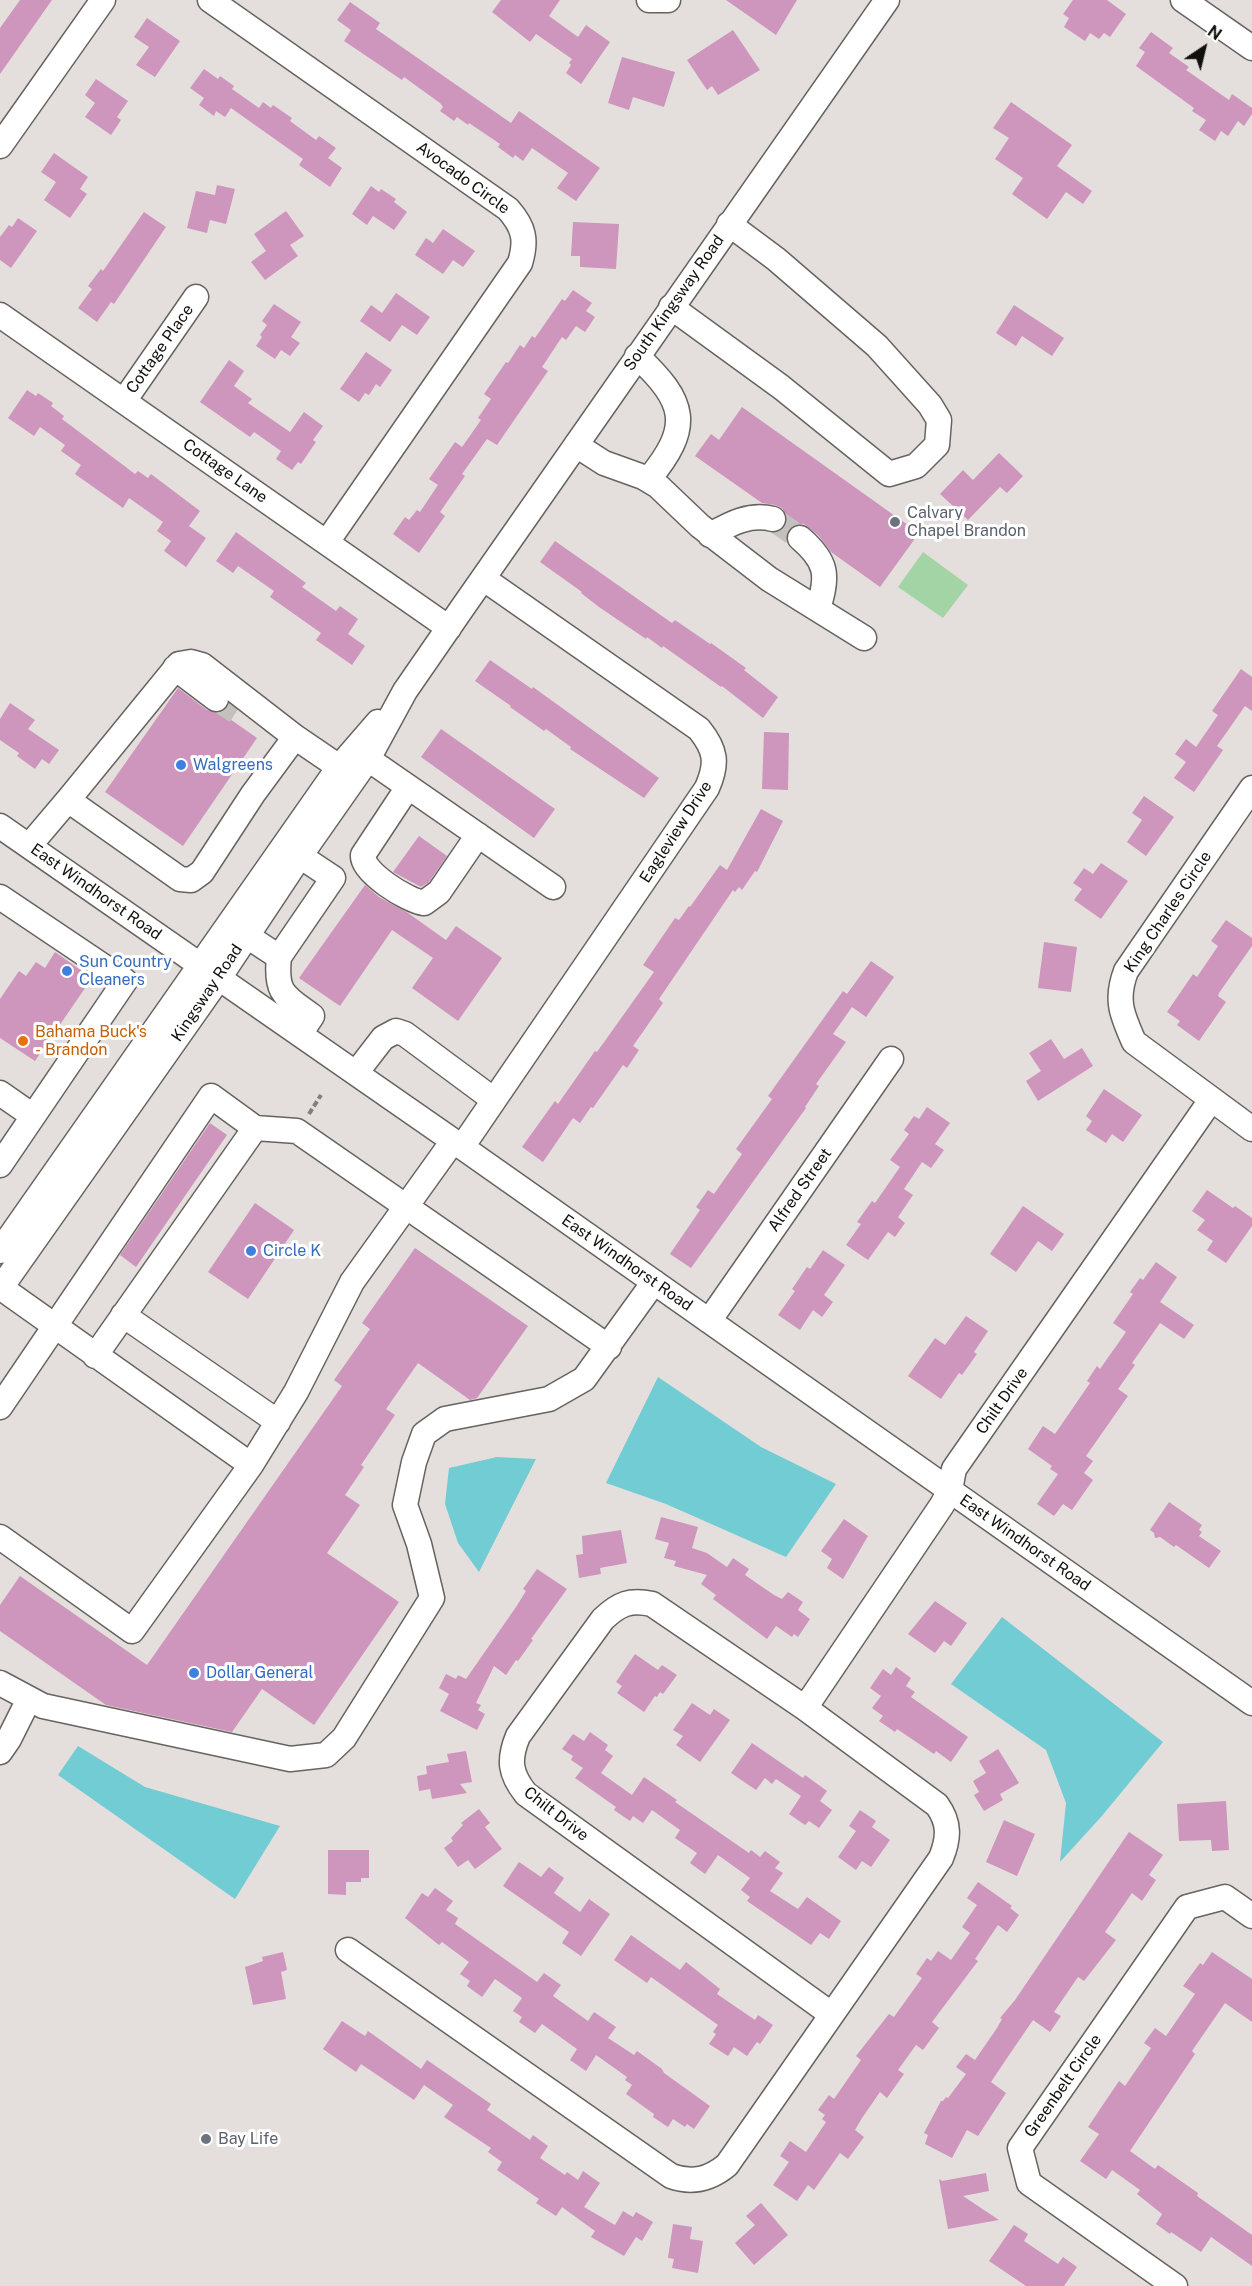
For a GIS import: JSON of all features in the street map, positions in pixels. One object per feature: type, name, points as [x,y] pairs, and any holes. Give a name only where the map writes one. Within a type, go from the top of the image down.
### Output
[{"type":"street","points":[[0,146],[103,0]]},
{"type":"street","name":"Avocado Circle","points":[[210,0],[508,209],[519,221],[523,236],[524,250],[520,263],[327,542]]},
{"type":"street","points":[[649,0],[669,0]]},
{"type":"street","name":"South Kingsway Road","points":[[463,608],[887,0]]},
{"type":"street","points":[[1183,0],[1252,48]]},
{"type":"street","points":[[672,307],[782,387],[889,474],[916,466],[937,445],[939,420],[930,405],[877,346],[776,259],[729,224]]},
{"type":"street","name":"Cottage Place","points":[[124,401],[196,297]]},
{"type":"street","name":"Cottage Lane","points":[[0,315],[449,628]]},
{"type":"street","points":[[637,356],[668,389],[676,402],[678,417],[672,445],[666,458],[648,480]]},
{"type":"street","points":[[576,445],[604,464],[648,480],[710,535],[769,579],[864,638]]},
{"type":"street","points":[[710,535],[742,519],[753,517],[773,519]]},
{"type":"street","points":[[800,538],[818,556],[824,570],[826,581],[818,608]]},
{"type":"street","name":"Eagleview Drive","points":[[0,1537],[132,1631],[251,1465],[278,1422],[352,1282],[407,1206],[494,1100],[707,788],[714,773],[715,757],[709,741],[699,729],[484,579]]},
{"type":"street","name":"Kingsway Road","points":[[0,1288],[210,971],[339,767],[405,691],[463,608]]},
{"type":"street","points":[[29,846],[179,664],[191,662],[202,665],[295,737],[339,767]]},
{"type":"street","points":[[176,668],[216,699]]},
{"type":"street","name":"Kingsway Road","points":[[0,1251],[210,971],[247,936],[368,759],[405,691]]},
{"type":"street","points":[[238,713],[250,718],[276,722]]},
{"type":"street","points":[[68,800],[180,879],[191,880],[202,872],[253,794],[295,737]]},
{"type":"street","points":[[368,759],[553,887]]},
{"type":"street","points":[[408,787],[363,855],[362,861],[371,872],[408,898],[424,903],[439,892],[478,835]]},
{"type":"street","name":"King Charles Circle","points":[[1252,788],[1126,970],[1120,986],[1120,1004],[1124,1021],[1134,1042],[1252,1128]]},
{"type":"street","name":"East Windhorst Road","points":[[0,826],[458,1144],[1252,1703]]},
{"type":"street","points":[[300,856],[333,878],[279,957],[277,976],[283,994],[312,1016],[300,1034]]},
{"type":"street","points":[[0,897],[125,981],[33,1116],[2,1155]]},
{"type":"street","points":[[247,936],[279,957]]},
{"type":"street","points":[[356,1073],[383,1038],[396,1031],[405,1034],[494,1100]]},
{"type":"street","name":"Alfred Street","points":[[709,1321],[891,1059]]},
{"type":"street","points":[[0,1093],[33,1116]]},
{"type":"street","points":[[0,1407],[211,1096],[255,1128],[297,1131],[609,1347]]},
{"type":"street","name":"Chilt Drive","points":[[805,1708],[929,1525],[950,1490],[954,1469],[1211,1100]]},
{"type":"street","points":[[95,1356],[255,1128]]},
{"type":"street","points":[[0,1683],[44,1706],[290,1759],[326,1755],[344,1738],[432,1598],[419,1545],[405,1505],[414,1462],[424,1434],[445,1419],[549,1399],[584,1379],[654,1282]]},
{"type":"street","points":[[0,1288],[251,1465]]},
{"type":"street","points":[[123,1315],[278,1422]]},
{"type":"street","name":"Chilt Drive","points":[[348,1950],[671,2176],[684,2181],[698,2180],[714,2176],[728,2165],[941,1858],[947,1843],[948,1830],[945,1816],[937,1805],[805,1708],[652,1604],[637,1601],[612,1611],[603,1619],[518,1736],[513,1749],[511,1765],[516,1781],[526,1794],[831,2014]]},
{"type":"street","points":[[0,1752],[29,1699]]},
{"type":"street","name":"Greenbelt Circle","points":[[1175,2286],[1029,2183],[1020,2148],[1187,1907],[1225,1897],[1252,1916]]},
{"type":"path","points":[[305,1120],[321,1095]]},
{"type":"green space","points":[[923,552],[968,585],[943,618],[898,587]]},
{"type":"water","points":[[658,1377],[761,1447],[836,1484],[786,1557],[666,1504],[606,1483]]},
{"type":"water","points":[[497,1457],[536,1459],[479,1572],[458,1543],[445,1504],[449,1468]]},
{"type":"water","points":[[1002,1617],[1163,1742],[1101,1817],[1060,1862],[1066,1803],[1046,1750],[951,1684]]},
{"type":"water","points":[[78,1746],[145,1787],[280,1826],[235,1899],[58,1775]]},
{"type":"building","points":[[20,0],[52,0],[0,74],[0,28]]},
{"type":"building","points":[[501,0],[560,0],[549,16],[578,37],[586,25],[610,42],[581,84],[566,73],[572,59],[536,34],[530,42],[492,12]]},
{"type":"building","points":[[726,0],[797,0],[776,35]]},
{"type":"building","points":[[1073,0],[1107,0],[1126,14],[1110,37],[1104,33],[1099,39],[1090,33],[1085,41],[1064,27],[1069,18],[1063,14]]},
{"type":"building","points":[[350,2],[380,23],[376,29],[511,123],[519,111],[600,168],[576,201],[557,188],[568,173],[532,148],[523,161],[515,155],[513,158],[498,147],[500,144],[469,123],[468,125],[457,117],[454,121],[440,111],[443,107],[440,103],[404,77],[402,80],[344,41],[351,30],[337,20]]},
{"type":"building","points":[[147,18],[180,41],[155,77],[136,65],[149,47],[134,37]]},
{"type":"building","points":[[733,30],[760,70],[718,95],[712,86],[707,90],[687,60]]},
{"type":"building","points":[[1151,32],[1173,48],[1169,53],[1189,67],[1186,70],[1229,100],[1232,94],[1252,108],[1252,114],[1244,126],[1238,121],[1228,136],[1221,131],[1215,141],[1199,130],[1206,120],[1192,111],[1194,108],[1136,66],[1145,52],[1139,48]]},
{"type":"building","points":[[622,57],[675,72],[664,107],[633,97],[629,110],[608,103]]},
{"type":"building","points":[[204,69],[218,79],[220,76],[234,86],[232,89],[259,108],[263,102],[271,108],[273,105],[292,118],[290,121],[316,140],[319,136],[336,148],[328,158],[342,168],[330,187],[299,165],[303,159],[231,108],[225,117],[216,111],[214,116],[199,105],[204,98],[190,88]]},
{"type":"building","points":[[96,79],[128,101],[117,117],[121,120],[111,135],[85,117],[95,103],[85,95]]},
{"type":"building","points":[[1011,102],[1072,145],[1057,166],[1092,191],[1083,204],[1066,192],[1047,219],[1012,194],[1023,178],[995,159],[1009,138],[993,128]]},
{"type":"building","points":[[54,153],[88,177],[80,189],[87,194],[70,218],[44,200],[56,182],[41,172]]},
{"type":"building","points":[[217,185],[235,189],[226,224],[210,220],[207,233],[187,228],[196,191],[215,195]]},
{"type":"building","points":[[371,186],[379,192],[381,189],[396,199],[394,202],[407,212],[394,230],[373,216],[367,225],[352,214]]},
{"type":"building","points":[[286,211],[304,236],[290,245],[298,256],[265,280],[251,262],[266,251],[254,234]]},
{"type":"building","points":[[144,212],[166,227],[114,304],[111,302],[97,322],[78,308],[92,289],[88,286],[101,269],[103,271]]},
{"type":"building","points":[[18,218],[37,231],[11,268],[0,260],[0,237],[9,225],[12,227]]},
{"type":"building","points":[[573,222],[619,224],[616,269],[580,267],[580,256],[571,256]]},
{"type":"building","points":[[443,229],[475,251],[463,267],[453,260],[443,274],[415,255],[426,238],[433,243]]},
{"type":"building","points":[[573,290],[592,303],[586,311],[595,317],[585,332],[576,326],[566,340],[562,337],[542,367],[548,371],[497,445],[487,439],[462,474],[465,476],[440,512],[445,516],[419,553],[393,534],[405,517],[409,520],[417,510],[420,512],[438,485],[429,479],[455,442],[462,447],[481,420],[478,418],[491,399],[484,394],[506,362],[508,363],[520,345],[524,348],[532,336],[535,338],[562,299],[565,301]]},
{"type":"building","points":[[396,293],[430,317],[417,335],[402,325],[390,342],[360,321],[371,305],[382,313]]},
{"type":"building","points":[[274,304],[301,322],[291,337],[300,343],[290,356],[281,350],[275,359],[256,346],[267,325],[262,321]]},
{"type":"building","points":[[1014,305],[1064,338],[1052,356],[1022,336],[1016,346],[996,333]]},
{"type":"building","points":[[366,352],[392,370],[380,387],[376,384],[369,395],[365,393],[359,402],[340,389]]},
{"type":"building","points":[[229,360],[244,371],[234,386],[252,399],[248,403],[290,432],[304,412],[323,426],[313,440],[316,442],[301,464],[298,462],[292,470],[276,459],[281,451],[254,432],[250,437],[200,402]]},
{"type":"building","points":[[27,390],[36,396],[38,393],[53,403],[51,406],[64,416],[62,419],[135,474],[138,471],[148,478],[151,474],[200,511],[189,526],[206,538],[186,567],[164,551],[171,541],[157,531],[163,522],[129,498],[123,508],[75,474],[81,465],[61,451],[65,445],[40,427],[34,436],[8,418]]},
{"type":"building","points":[[742,407],[919,533],[880,587],[831,552],[819,536],[804,524],[796,524],[790,528],[786,534],[786,540],[776,533],[784,528],[787,522],[782,508],[762,503],[695,456],[711,434],[719,440]]},
{"type":"building","points":[[999,453],[1023,476],[1007,493],[1000,487],[968,520],[940,494],[963,470],[973,480]]},
{"type":"building","points":[[236,532],[306,583],[302,587],[336,611],[340,606],[358,619],[348,634],[365,646],[352,665],[316,640],[321,633],[270,597],[274,591],[238,566],[233,573],[216,561]]},
{"type":"building","points":[[555,541],[672,623],[675,620],[746,668],[744,670],[778,697],[763,718],[722,686],[663,646],[662,648],[647,637],[646,639],[599,607],[540,562]]},
{"type":"building","points":[[490,660],[532,689],[533,687],[659,778],[644,798],[570,749],[571,747],[546,729],[544,731],[475,681]]},
{"type":"building","points":[[1241,669],[1252,677],[1252,711],[1245,706],[1217,746],[1223,750],[1194,792],[1174,778],[1186,762],[1175,754],[1186,739],[1196,747],[1218,715],[1212,711]]},
{"type":"building","name":"Walgreens","points":[[178,688],[207,710],[220,712],[257,738],[183,846],[105,792]]},
{"type":"building","points":[[10,703],[35,720],[28,729],[59,750],[49,764],[42,759],[35,769],[17,756],[19,753],[0,740],[0,719]]},
{"type":"building","points":[[441,729],[555,809],[534,838],[421,757]]},
{"type":"building","points":[[764,732],[789,733],[788,790],[762,789]]},
{"type":"building","points":[[1144,796],[1174,817],[1146,856],[1127,842],[1142,820],[1132,813]]},
{"type":"building","points":[[761,809],[783,821],[757,872],[755,871],[742,890],[739,887],[735,892],[733,890],[659,999],[663,1003],[633,1046],[639,1050],[627,1068],[623,1065],[580,1123],[573,1118],[543,1162],[522,1147],[555,1101],[558,1104],[654,972],[643,965],[675,918],[679,920],[720,865],[727,870]]},
{"type":"building","points":[[419,836],[447,856],[429,882],[421,887],[393,872]]},
{"type":"building","points":[[1101,863],[1128,881],[1101,919],[1074,900],[1082,889],[1073,883],[1084,868],[1093,874]]},
{"type":"building","points":[[365,885],[379,897],[408,913],[446,940],[456,926],[502,958],[458,1021],[412,988],[433,958],[392,930],[340,1006],[299,978]]},
{"type":"building","points":[[1226,920],[1252,938],[1252,946],[1219,993],[1218,996],[1226,1002],[1199,1041],[1177,1025],[1180,1021],[1167,1012],[1193,974],[1197,977],[1218,946],[1211,941]]},
{"type":"building","points":[[1044,942],[1077,947],[1071,992],[1038,988]]},
{"type":"building","points":[[55,952],[92,978],[35,1061],[0,1038],[0,999],[19,971],[26,976],[36,962],[45,968]]},
{"type":"building","points":[[871,961],[894,977],[866,1017],[852,1007],[833,1034],[846,1042],[816,1084],[819,1086],[806,1108],[691,1268],[670,1254],[700,1210],[696,1207],[708,1190],[714,1194],[742,1154],[736,1149],[772,1099],[768,1096],[843,991],[847,994]]},
{"type":"building","points":[[1051,1039],[1064,1059],[1082,1048],[1093,1066],[1038,1101],[1026,1081],[1041,1071],[1029,1053]]},
{"type":"building","points":[[1104,1089],[1142,1115],[1123,1142],[1112,1134],[1106,1143],[1086,1130],[1092,1121],[1086,1116]]},
{"type":"building","points":[[927,1107],[950,1123],[935,1144],[944,1150],[931,1168],[922,1162],[904,1189],[913,1195],[898,1217],[905,1223],[895,1237],[888,1232],[868,1260],[846,1245],[861,1224],[857,1222],[872,1201],[875,1203],[900,1167],[890,1160],[909,1134],[904,1130],[914,1116],[919,1119]]},
{"type":"building","points":[[210,1123],[227,1135],[136,1267],[120,1255]]},
{"type":"building","points":[[1207,1190],[1252,1218],[1252,1226],[1226,1263],[1207,1250],[1213,1241],[1197,1230],[1205,1220],[1192,1211]]},
{"type":"building","name":"Circle K","points":[[255,1203],[294,1230],[248,1299],[208,1272]]},
{"type":"building","points":[[1023,1206],[1064,1234],[1052,1251],[1038,1241],[1016,1272],[990,1254]]},
{"type":"building","points":[[415,1248],[528,1326],[477,1398],[470,1400],[418,1363],[386,1409],[395,1415],[361,1465],[364,1467],[345,1495],[360,1505],[327,1553],[399,1602],[314,1725],[262,1689],[232,1732],[106,1705],[0,1631],[0,1605],[20,1576],[147,1665],[342,1386],[334,1380],[370,1329],[362,1323]]},
{"type":"building","points":[[823,1250],[845,1265],[824,1295],[833,1302],[822,1317],[813,1310],[800,1330],[778,1315],[795,1291],[792,1289],[807,1267],[810,1269]]},
{"type":"building","points":[[1156,1262],[1177,1277],[1160,1302],[1194,1325],[1184,1339],[1160,1323],[1132,1363],[1135,1365],[1118,1389],[1128,1396],[1086,1456],[1093,1461],[1084,1473],[1093,1480],[1072,1510],[1063,1504],[1054,1516],[1037,1504],[1058,1474],[1050,1469],[1052,1466],[1028,1449],[1043,1426],[1055,1434],[1090,1383],[1087,1381],[1097,1366],[1100,1369],[1126,1332],[1113,1323],[1133,1294],[1130,1292],[1140,1278],[1143,1280]]},
{"type":"building","points":[[966,1316],[988,1331],[974,1352],[977,1354],[962,1375],[959,1373],[941,1399],[908,1376],[935,1338],[945,1345]]},
{"type":"building","points":[[1169,1502],[1202,1525],[1199,1530],[1202,1532],[1199,1536],[1221,1551],[1209,1568],[1176,1545],[1174,1547],[1160,1537],[1155,1538],[1154,1533],[1150,1530]]},
{"type":"building","points":[[661,1517],[698,1527],[692,1548],[707,1553],[727,1567],[733,1558],[749,1569],[745,1575],[774,1595],[782,1599],[788,1592],[803,1602],[798,1610],[810,1619],[798,1637],[794,1634],[792,1637],[776,1626],[767,1639],[713,1599],[716,1595],[701,1584],[707,1575],[674,1566],[676,1561],[664,1558],[669,1543],[655,1539]]},
{"type":"building","points":[[844,1519],[868,1536],[843,1579],[827,1568],[832,1559],[821,1551]]},
{"type":"building","points":[[621,1530],[627,1563],[600,1568],[601,1574],[579,1578],[576,1555],[583,1554],[582,1536]]},
{"type":"building","points":[[537,1569],[567,1589],[506,1675],[494,1666],[476,1703],[481,1705],[478,1710],[485,1714],[477,1730],[440,1711],[449,1694],[439,1688],[446,1674],[456,1679],[458,1675],[466,1679],[516,1607],[526,1591],[523,1589]]},
{"type":"building","points":[[935,1601],[967,1623],[951,1646],[944,1641],[935,1653],[908,1634]]},
{"type":"building","points":[[635,1654],[658,1670],[662,1665],[677,1675],[663,1694],[660,1692],[657,1697],[655,1696],[644,1712],[617,1693],[622,1686],[616,1682]]},
{"type":"building","points":[[896,1667],[911,1678],[906,1686],[915,1692],[911,1697],[968,1737],[951,1762],[936,1751],[934,1754],[897,1729],[895,1732],[879,1721],[883,1716],[872,1708],[881,1696],[870,1688],[883,1669],[891,1675]]},
{"type":"building","points":[[692,1703],[710,1715],[714,1709],[730,1720],[700,1762],[676,1745],[683,1736],[673,1730]]},
{"type":"building","points":[[590,1732],[608,1745],[605,1750],[613,1756],[601,1773],[632,1795],[644,1777],[677,1800],[675,1802],[749,1853],[751,1850],[760,1857],[765,1851],[780,1862],[775,1868],[783,1873],[770,1891],[798,1909],[807,1897],[841,1921],[829,1939],[820,1933],[811,1945],[747,1901],[750,1897],[741,1890],[750,1878],[718,1855],[705,1874],[690,1863],[697,1853],[675,1838],[680,1830],[652,1810],[643,1823],[633,1816],[630,1821],[614,1810],[616,1807],[575,1778],[583,1768],[571,1760],[573,1756],[562,1749],[573,1734],[584,1741]]},
{"type":"building","points":[[752,1743],[803,1778],[805,1775],[827,1791],[820,1801],[832,1810],[819,1828],[809,1821],[805,1825],[789,1814],[801,1796],[776,1779],[772,1784],[765,1778],[756,1790],[731,1773]]},
{"type":"building","points":[[998,1749],[1019,1783],[1000,1794],[1003,1800],[984,1811],[974,1795],[979,1792],[973,1781],[986,1773],[979,1761]]},
{"type":"building","points":[[466,1751],[472,1782],[460,1784],[467,1793],[432,1799],[430,1789],[419,1791],[417,1776],[427,1774],[426,1766],[449,1762],[447,1754]]},
{"type":"building","points":[[1226,1801],[1229,1850],[1212,1851],[1211,1840],[1179,1841],[1177,1804]]},
{"type":"building","points":[[479,1809],[490,1823],[485,1827],[502,1849],[475,1869],[468,1860],[458,1867],[444,1848],[453,1841],[451,1838],[463,1825],[461,1823]]},
{"type":"building","points":[[860,1810],[876,1821],[872,1827],[890,1840],[871,1867],[862,1861],[856,1870],[838,1857],[856,1831],[849,1826]]},
{"type":"building","points":[[1004,1820],[1035,1834],[1017,1876],[986,1862]]},
{"type":"building","points":[[1129,1832],[1163,1855],[1149,1875],[1156,1880],[1142,1901],[1132,1893],[1105,1932],[1116,1940],[1084,1981],[1078,1977],[1054,2012],[1061,2016],[1050,2032],[1033,2020],[991,2082],[1006,2093],[978,2136],[967,2130],[952,2158],[925,2144],[928,2135],[924,2133],[941,2101],[948,2098],[966,2074],[956,2067],[966,2054],[975,2060],[997,2028],[1002,2019],[1000,2018],[1015,2000]]},
{"type":"building","points":[[328,1850],[369,1850],[369,1878],[361,1878],[361,1882],[346,1882],[346,1895],[328,1894]]},
{"type":"building","points":[[519,1862],[541,1877],[549,1867],[564,1878],[554,1893],[580,1912],[589,1899],[610,1914],[581,1956],[562,1943],[569,1932],[503,1886]]},
{"type":"building","points":[[978,1882],[1012,1906],[1010,1908],[1019,1915],[1007,1932],[998,1925],[975,1959],[978,1961],[932,2022],[939,2028],[923,2050],[916,2045],[898,2070],[904,2074],[887,2098],[880,2092],[855,2130],[864,2137],[848,2159],[840,2153],[814,2190],[808,2185],[797,2201],[773,2185],[789,2162],[780,2156],[790,2141],[806,2152],[826,2122],[822,2119],[825,2115],[818,2110],[829,2095],[834,2099],[861,2060],[856,2056],[889,2014],[894,2017],[922,1978],[916,1974],[927,1958],[931,1961],[938,1951],[951,1960],[970,1933],[962,1927],[977,1905],[967,1898]]},
{"type":"building","points":[[435,1888],[453,1901],[446,1910],[458,1918],[455,1924],[537,1982],[544,1973],[561,1985],[553,1996],[588,2021],[594,2012],[616,2027],[608,2038],[634,2055],[637,2051],[710,2106],[694,2129],[687,2124],[685,2127],[673,2119],[668,2127],[653,2117],[654,2114],[626,2094],[632,2085],[625,2080],[627,2077],[596,2055],[586,2071],[570,2060],[577,2049],[542,2024],[535,2033],[519,2022],[522,2017],[513,2011],[522,1998],[495,1979],[482,1997],[467,1986],[470,1981],[460,1974],[469,1962],[442,1942],[439,1945],[405,1918],[422,1893],[428,1897]]},
{"type":"building","points":[[631,1935],[680,1970],[686,1962],[720,1989],[717,1994],[755,2020],[758,2015],[773,2025],[760,2044],[757,2042],[747,2056],[734,2047],[728,2056],[709,2044],[716,2034],[713,2032],[718,2025],[651,1977],[647,1983],[614,1960]]},
{"type":"building","points":[[283,1952],[287,1970],[281,1972],[286,1999],[253,2005],[245,1967],[263,1961],[262,1957]]},
{"type":"building","points":[[1212,1952],[1252,1979],[1252,2022],[1225,2003],[1192,2051],[1195,2054],[1130,2151],[1155,2169],[1158,2165],[1252,2235],[1252,2266],[1211,2237],[1201,2252],[1171,2232],[1170,2234],[1156,2224],[1162,2214],[1137,2194],[1140,2190],[1112,2170],[1106,2179],[1080,2161],[1099,2134],[1088,2127],[1119,2081],[1125,2086],[1151,2048],[1144,2043],[1155,2028],[1166,2036],[1195,1994],[1183,1986],[1200,1963],[1203,1965]]},
{"type":"building","points":[[342,2021],[365,2036],[368,2031],[421,2069],[427,2060],[491,2104],[487,2110],[530,2140],[533,2135],[548,2146],[540,2158],[565,2175],[567,2172],[578,2180],[583,2171],[600,2183],[584,2207],[615,2225],[623,2211],[633,2217],[636,2212],[653,2222],[642,2241],[636,2237],[624,2256],[591,2237],[595,2231],[562,2207],[556,2216],[536,2203],[539,2199],[497,2170],[502,2162],[488,2152],[491,2148],[444,2117],[453,2105],[424,2085],[414,2100],[361,2064],[356,2072],[323,2049]]},
{"type":"building","points":[[986,2173],[989,2191],[963,2196],[999,2220],[948,2229],[939,2179],[942,2181]]},
{"type":"building","points":[[761,2203],[788,2235],[754,2265],[735,2243],[755,2225],[746,2216]]},
{"type":"building","points":[[673,2224],[692,2227],[690,2239],[703,2241],[698,2273],[672,2268],[674,2259],[668,2258]]},
{"type":"building","points":[[1014,2225],[1028,2234],[1024,2241],[1058,2264],[1063,2257],[1077,2267],[1064,2286],[1026,2286],[989,2261]]},
{"type":"tunnel","points":[[773,519],[800,538]]},
{"type":"tunnel","points":[[216,699],[238,713]]},
{"type":"place","name":"Calvary Chapel Brandon","points":[[895,522]]},
{"type":"place","name":"Walgreens","points":[[181,765]]},
{"type":"place","name":"Sun Country Cleaners","points":[[67,971]]},
{"type":"place","name":"Bahama Buck's - Brandon","points":[[23,1041]]},
{"type":"place","name":"Circle K","points":[[251,1251]]},
{"type":"place","name":"Dollar General","points":[[194,1673]]},
{"type":"place","name":"Bay Life","points":[[206,2139]]}]
